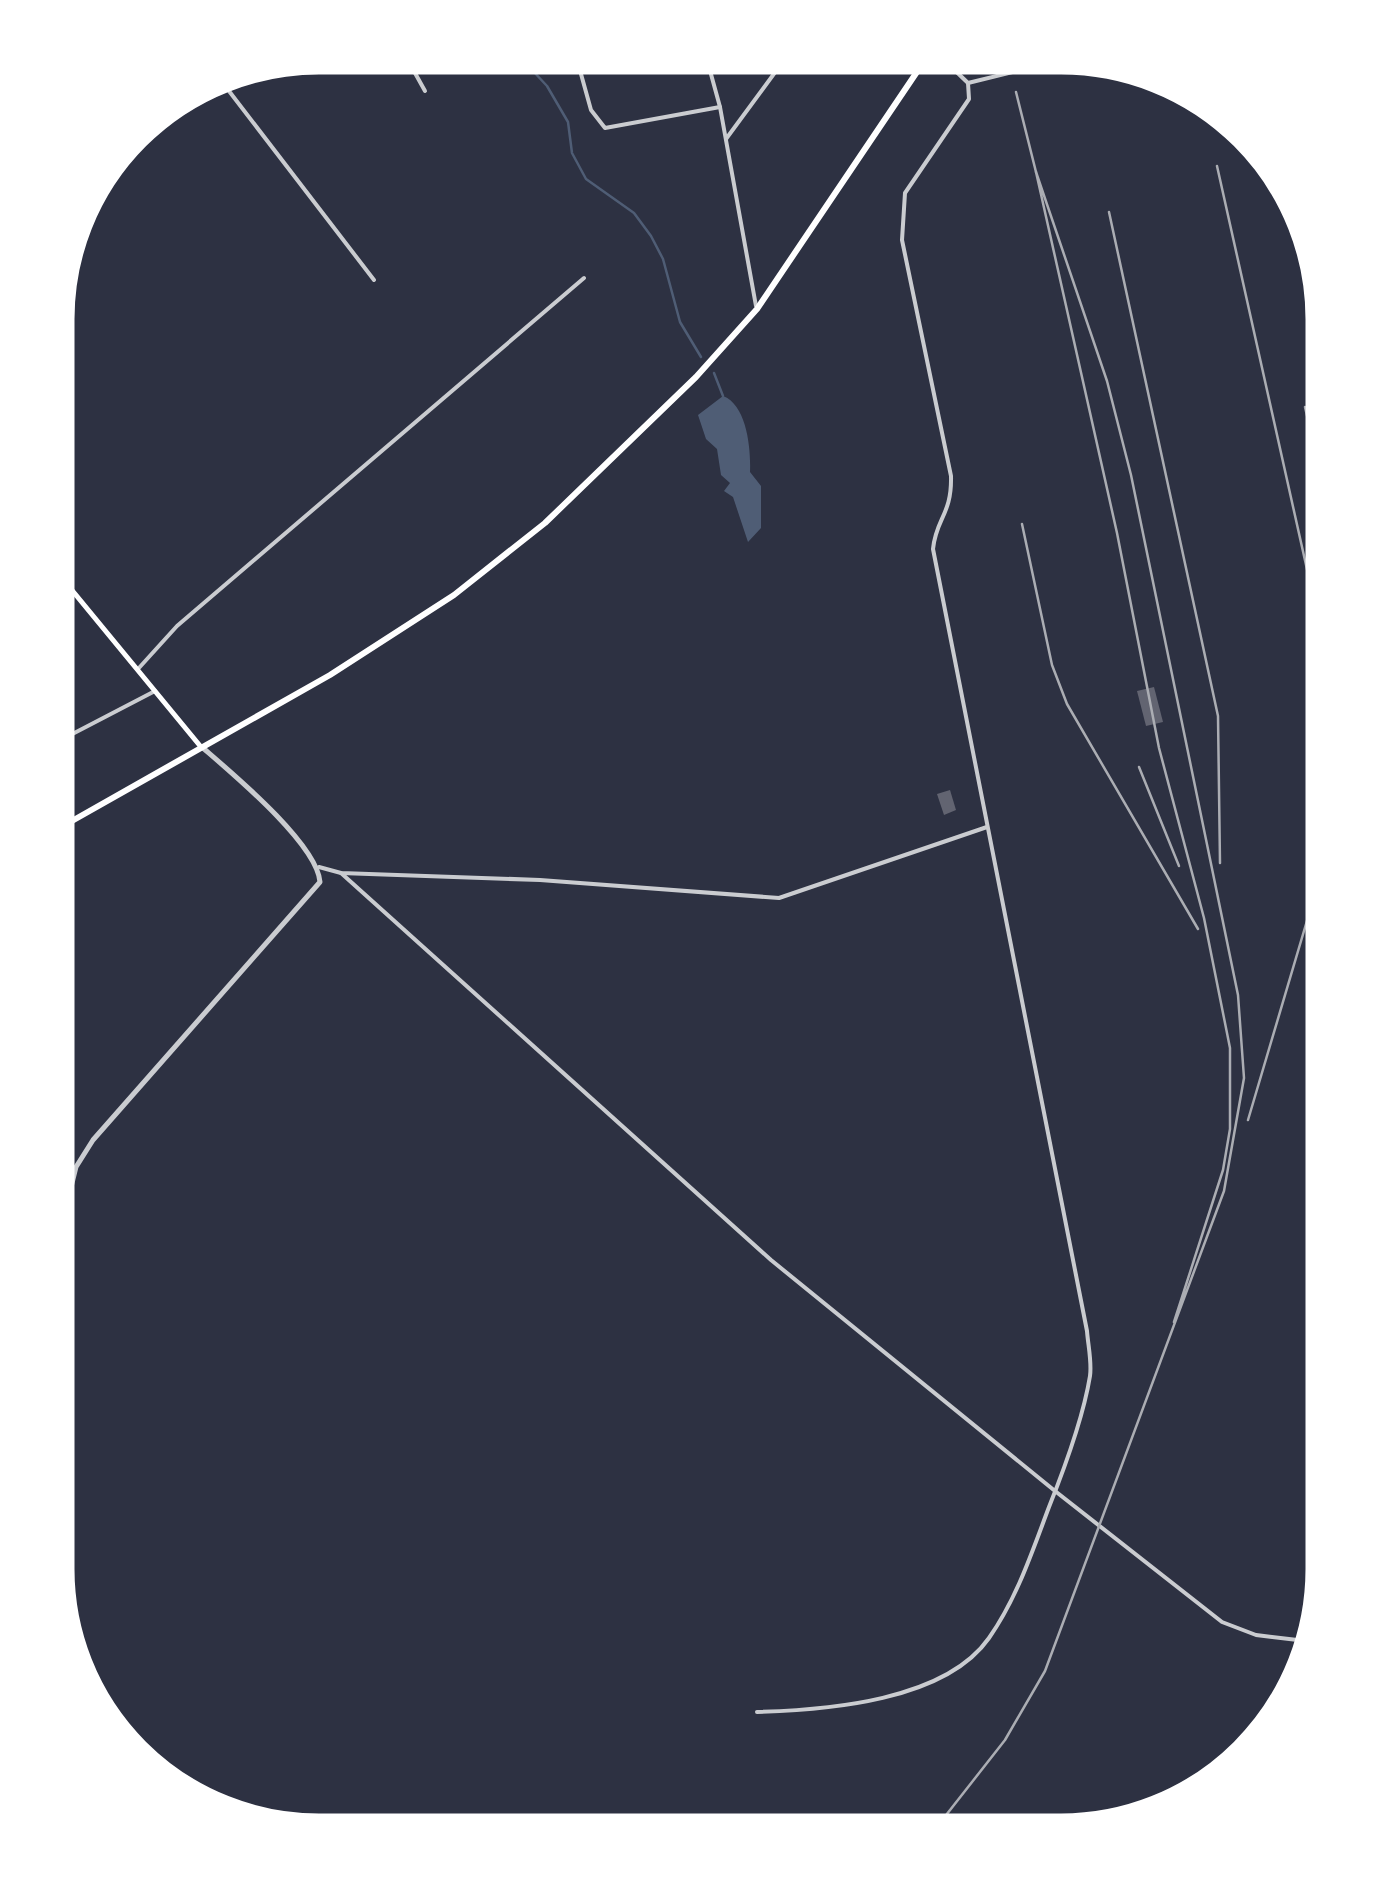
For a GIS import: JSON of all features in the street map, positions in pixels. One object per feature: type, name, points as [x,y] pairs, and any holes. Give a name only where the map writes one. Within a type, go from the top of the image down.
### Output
[{"type":"highway","points":[[72,821],[330,675],[454,595],[507,554],[696,376],[757,309],[917,72]]},
{"type":"main road","points":[[72,590],[202,748]]},
{"type":"street","points":[[414,72],[425,91]]},
{"type":"street","points":[[580,72],[591,110],[604,128],[720,107]]},
{"type":"street","points":[[710,72],[757,309]]},
{"type":"street","points":[[726,138],[775,72]]},
{"type":"street","points":[[757,1712],[800,1711],[884,1698],[942,1676],[987,1641],[1021,1581],[1055,1491],[1090,1375],[1087,1331],[934,549],[935,534],[952,502],[951,476],[902,240],[905,194],[969,99],[968,82],[957,72]]},
{"type":"street","points":[[968,82],[1010,72]]},
{"type":"street","points":[[229,91],[374,280]]},
{"type":"street","points":[[138,670],[177,626],[584,278]]},
{"type":"street","points":[[72,734],[155,691]]},
{"type":"street","points":[[202,748],[242,782],[319,866],[341,873],[537,880],[779,898],[988,826]]},
{"type":"street","points":[[72,1183],[76,1167],[93,1140],[310,898],[320,882],[319,866]]},
{"type":"street","points":[[341,873],[771,1260],[1055,1491],[1222,1622],[1256,1634],[1297,1639]]},
{"type":"water","points":[[723,396],[742,418],[750,472],[761,486],[761,528],[748,542],[733,497],[724,491],[730,483],[721,475],[717,449],[706,439],[698,415]]},
{"type":"building","points":[[1154,687],[1163,722],[1146,726],[1137,691]]},
{"type":"building","points":[[950,790],[956,810],[944,815],[937,794]]},
{"type":"waterway","points":[[534,72],[568,122],[572,153],[586,179],[634,213],[651,236],[663,259],[680,322],[701,357]]},
{"type":"waterway","points":[[714,373],[723,396]]},
{"type":"railway","points":[[1016,92],[1036,172]]},
{"type":"railway","points":[[1217,166],[1308,573]]},
{"type":"railway","points":[[945,1816],[1005,1740],[1045,1671],[1224,1191],[1244,1078],[1238,995],[1131,475],[1107,381],[1036,172],[1117,533],[1159,748],[1204,918],[1230,1048],[1230,1129],[1223,1170],[1174,1322]]},
{"type":"railway","points":[[1109,212],[1218,716],[1220,863]]},
{"type":"railway","points":[[1305,407],[1308,420]]},
{"type":"railway","points":[[1022,524],[1052,665],[1067,704],[1198,929]]},
{"type":"railway","points":[[1139,767],[1179,866]]},
{"type":"railway","points":[[1248,1120],[1308,919]]}]
